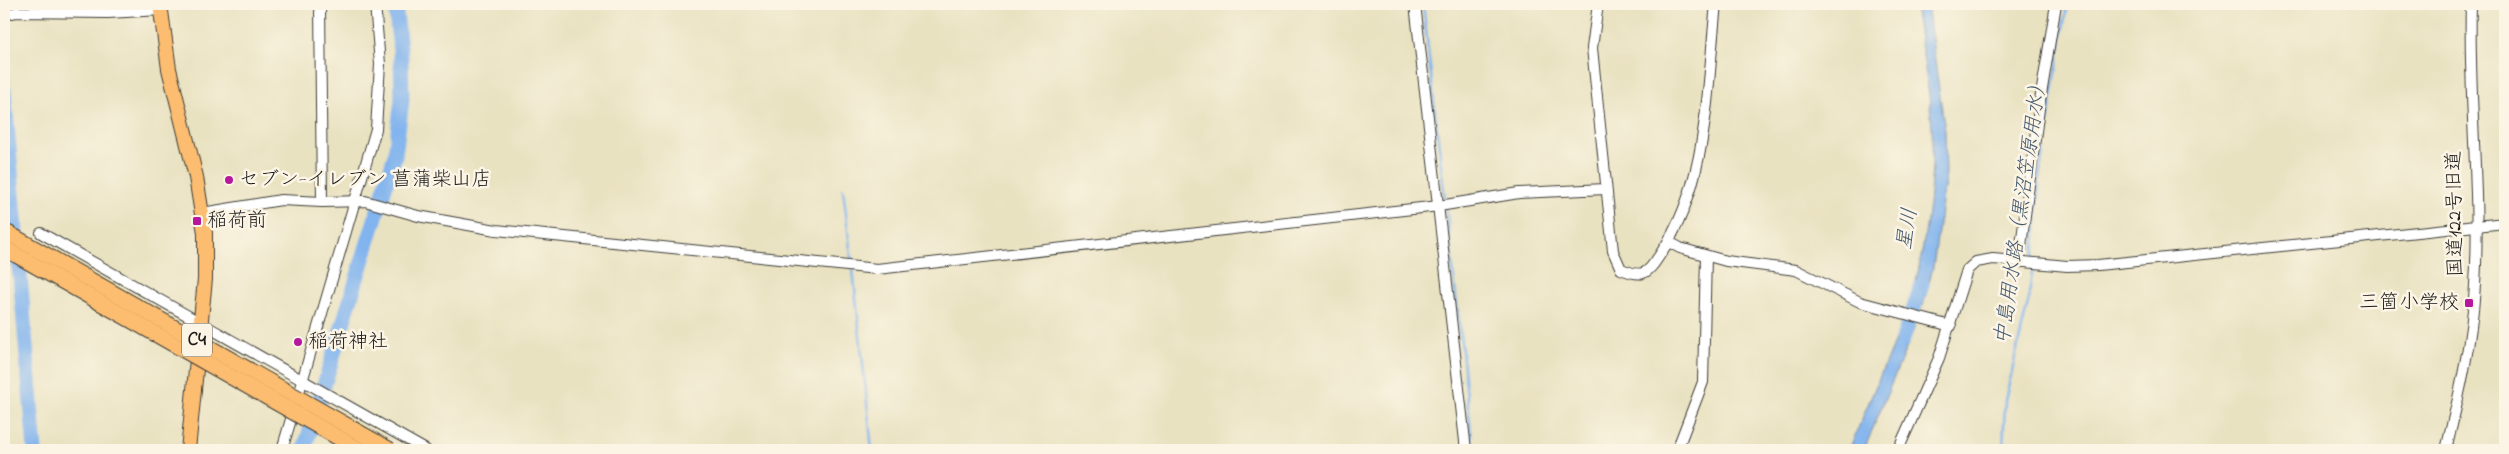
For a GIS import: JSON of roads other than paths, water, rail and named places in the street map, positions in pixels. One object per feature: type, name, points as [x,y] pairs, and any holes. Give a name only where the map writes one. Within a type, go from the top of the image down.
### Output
[{"type":"highway","name":"C4","points":[[4,230],[390,450]]},
{"type":"highway","name":"C4","points":[[4,248],[360,450]]},
{"type":"main road","points":[[160,7],[169,69],[202,213],[206,256],[202,323],[188,450]]},
{"type":"street","points":[[320,4],[322,202]]},
{"type":"street","points":[[282,450],[360,201],[376,129],[380,64],[375,4]]},
{"type":"street","points":[[1415,4],[1466,450]]},
{"type":"street","points":[[1598,4],[1592,48],[1614,251],[1621,269],[1643,273],[1669,242],[1686,200],[1696,166],[1712,62],[1716,4]]},
{"type":"street","points":[[2023,262],[2040,101],[2056,4]]},
{"type":"street","name":"国道122号旧道","points":[[2446,450],[2472,327],[2476,227],[2470,71],[2472,4]]},
{"type":"street","points":[[8,14],[160,7]]},
{"type":"street","points":[[202,213],[281,200],[360,201],[418,216],[496,230],[877,269],[1439,206],[1520,193],[1606,189]]},
{"type":"street","points":[[1898,450],[1929,382],[1951,326],[1967,270],[1982,260],[2098,265],[2505,223]]},
{"type":"street","points":[[41,233],[426,450]]},
{"type":"street","points":[[1669,242],[1680,248],[1706,256],[1755,266],[1796,270],[1850,298],[1890,311],[1951,326]]},
{"type":"street","points":[[1677,450],[1703,382],[1706,256]]},
{"type":"water","points":[[1915,4],[1927,4],[1945,131],[1946,174],[1933,267],[1923,306],[1911,302],[1928,216],[1932,172],[1932,129]]},
{"type":"water","points":[[1903,321],[1916,324],[1864,450],[1849,450]]},
{"type":"waterway","points":[[304,450],[395,155],[402,100],[401,58],[395,4]]},
{"type":"waterway","points":[[1423,4],[1445,201]]},
{"type":"waterway","name":"中島用水路（黒沼笠原用水）","points":[[2034,260],[2039,177],[2067,4]]},
{"type":"waterway","points":[[4,90],[35,450]]},
{"type":"waterway","points":[[843,189],[852,265]]},
{"type":"waterway","points":[[1446,206],[1473,450]]},
{"type":"waterway","name":"中島用水路（黒沼笠原用水）","points":[[2003,450],[2005,400],[2028,303],[2033,265]]},
{"type":"waterway","points":[[853,270],[872,450]]},
{"type":"waterway","name":"星川","points":[[1902,341],[1922,285]]},
{"type":"place","name":"セブン-イレブン 菖蒲柴山店","points":[[229,180]]},
{"type":"place","name":"稲荷前","points":[[197,221]]},
{"type":"place","name":"三箇小学校","points":[[2469,303]]},
{"type":"place","name":"稲荷神社","points":[[298,342]]}]
